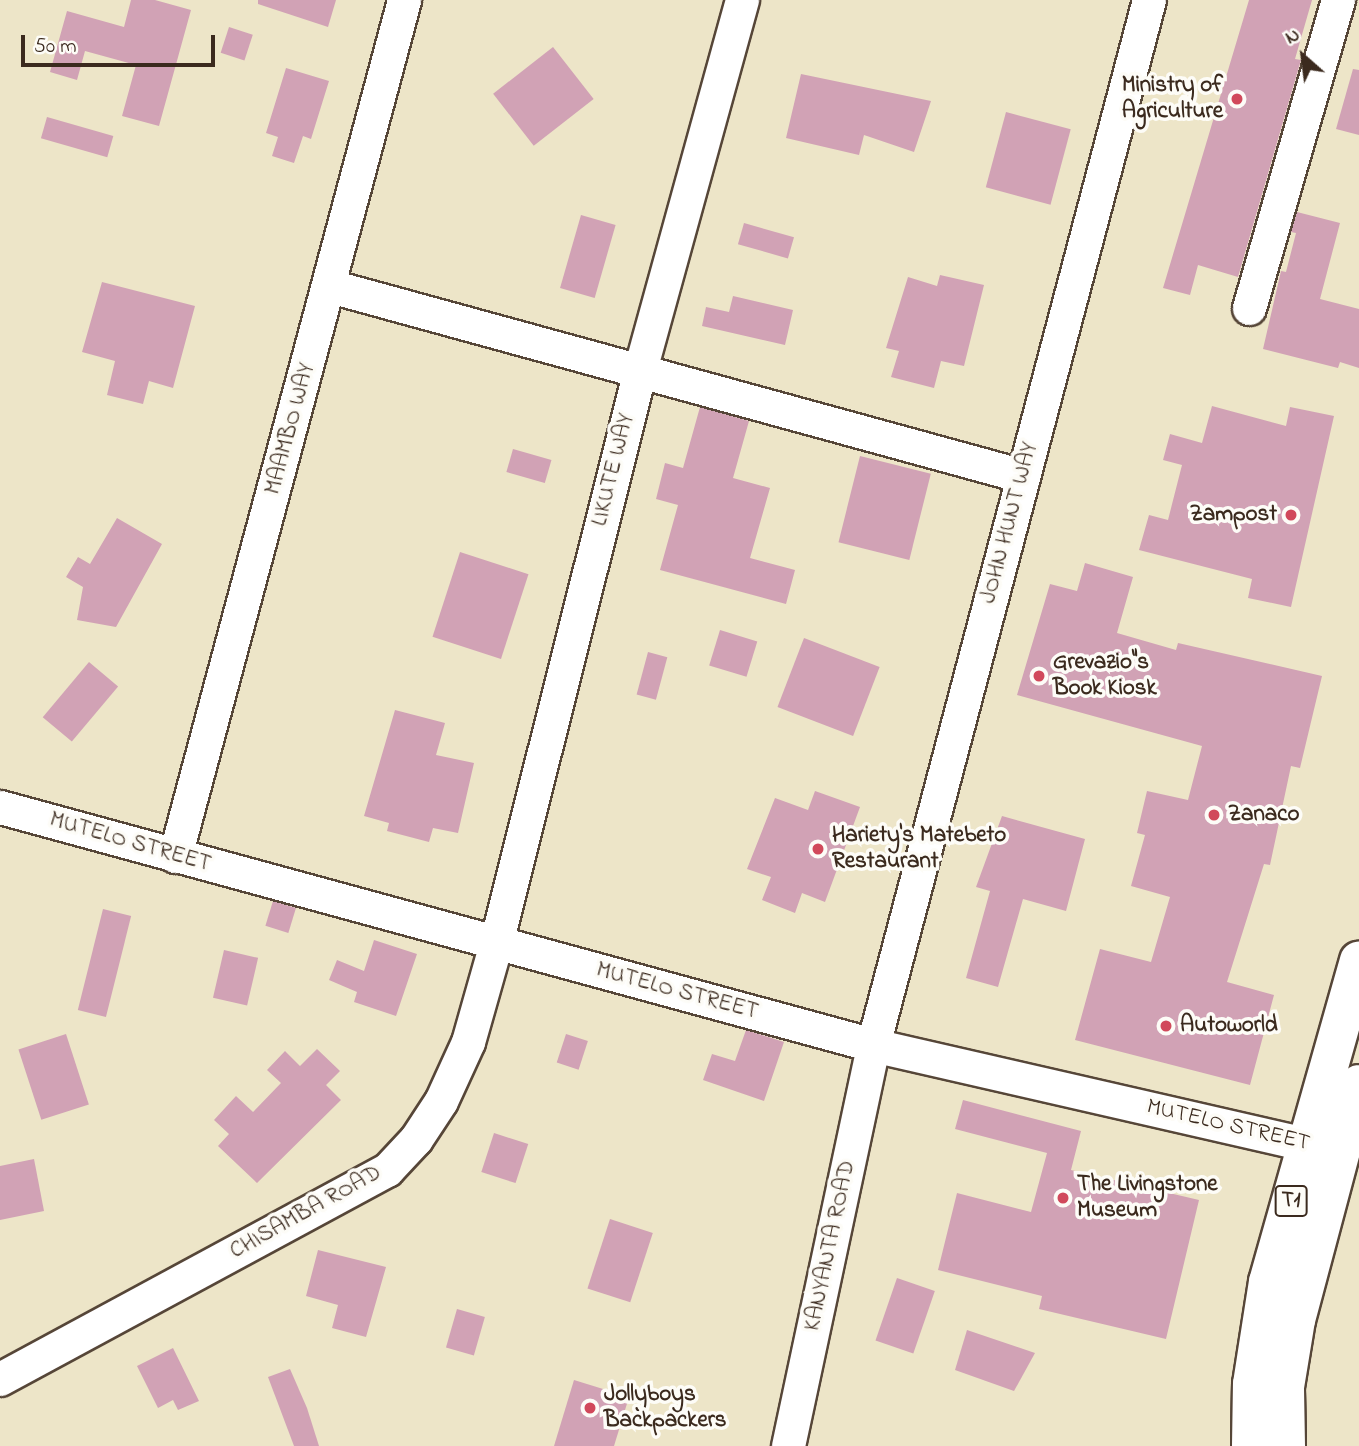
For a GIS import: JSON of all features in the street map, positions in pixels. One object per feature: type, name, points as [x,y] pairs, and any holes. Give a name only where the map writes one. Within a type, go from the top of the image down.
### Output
[{"type":"highway","name":"T1","points":[[1286,1446],[1285,1388],[1296,1321],[1335,1151],[1359,961]]},
{"type":"highway","name":"T1","points":[[1251,1446],[1252,1384],[1268,1282],[1335,1151],[1359,1084]]},
{"type":"street","name":"MAAMBO WAY","points":[[175,856],[330,286],[404,0]]},
{"type":"street","name":"LIKUTE WAY","points":[[496,943],[640,370],[742,0]]},
{"type":"street","name":"JOHN HUNT WAY","points":[[873,1045],[1149,0]]},
{"type":"street","points":[[1249,308],[1338,0]]},
{"type":"street","points":[[330,286],[1023,476]]},
{"type":"street","name":"MUTELO STREET","points":[[0,807],[873,1045],[1335,1151]]},
{"type":"street","name":"CHISAMBA ROAD","points":[[0,1378],[387,1170],[416,1139],[441,1101],[468,1042],[496,943]]},
{"type":"street","name":"KANYANTA ROAD","points":[[788,1446],[873,1045]]},
{"type":"building","points":[[131,0],[155,0],[191,10],[159,126],[122,116],[136,65],[85,51],[77,80],[50,72],[67,11],[124,27]]},
{"type":"building","points":[[258,0],[336,0],[328,27],[258,4]]},
{"type":"building","points":[[1249,0],[1312,0],[1295,59],[1301,60],[1238,277],[1198,265],[1190,295],[1163,288]]},
{"type":"building","points":[[229,27],[253,35],[244,60],[221,53]]},
{"type":"building","points":[[553,47],[594,99],[534,146],[493,94]]},
{"type":"building","points":[[286,68],[329,81],[311,139],[303,136],[294,163],[272,156],[278,137],[266,133]]},
{"type":"building","points":[[1353,69],[1359,70],[1359,135],[1336,129]]},
{"type":"building","points":[[801,74],[931,101],[914,152],[864,135],[859,155],[786,138]]},
{"type":"building","points":[[1006,112],[1071,129],[1051,205],[986,187]]},
{"type":"building","points":[[47,117],[113,136],[107,157],[41,138]]},
{"type":"building","points":[[1297,212],[1340,223],[1320,299],[1359,309],[1359,368],[1340,362],[1338,368],[1263,349],[1281,271],[1286,272],[1296,233],[1291,232]]},
{"type":"building","points":[[581,215],[616,225],[595,298],[560,288]]},
{"type":"building","points":[[744,223],[794,237],[788,258],[738,244]]},
{"type":"building","points":[[940,275],[984,285],[964,366],[941,361],[934,388],[891,377],[899,351],[886,348],[908,277],[937,286]]},
{"type":"building","points":[[102,282],[195,306],[173,388],[149,381],[143,404],[107,395],[115,361],[82,352]]},
{"type":"building","points":[[733,296],[793,310],[785,345],[702,326],[706,307],[729,312]]},
{"type":"building","points":[[1212,406],[1286,426],[1290,407],[1334,416],[1291,607],[1248,598],[1252,579],[1139,550],[1149,515],[1168,520],[1182,465],[1163,460],[1170,434],[1202,443]]},
{"type":"building","points":[[700,407],[749,421],[733,478],[770,488],[750,558],[795,570],[786,604],[660,570],[678,505],[656,499],[665,463],[683,468]]},
{"type":"building","points":[[513,449],[551,460],[545,483],[506,472]]},
{"type":"building","points":[[860,456],[931,474],[909,560],[838,542]]},
{"type":"building","points":[[117,518],[162,544],[116,627],[77,620],[83,587],[66,577],[78,557],[90,564]]},
{"type":"building","points":[[460,552],[528,574],[501,659],[432,637]]},
{"type":"building","points":[[1085,563],[1133,577],[1117,633],[1176,650],[1178,643],[1322,676],[1300,768],[1291,766],[1270,865],[1264,864],[1227,982],[1274,995],[1250,1085],[1075,1040],[1100,949],[1151,962],[1170,897],[1131,886],[1145,835],[1137,833],[1147,791],[1188,800],[1202,746],[1017,695],[1050,584],[1077,591]]},
{"type":"building","points":[[720,630],[757,641],[746,677],[709,665]]},
{"type":"building","points":[[804,638],[880,667],[853,736],[777,707]]},
{"type":"building","points":[[648,652],[667,657],[656,700],[637,695]]},
{"type":"building","points":[[89,662],[118,686],[72,742],[43,717]]},
{"type":"building","points":[[395,710],[445,723],[436,755],[474,763],[458,833],[433,828],[429,842],[387,831],[389,823],[364,816]]},
{"type":"building","points":[[815,791],[860,807],[825,902],[802,893],[795,913],[762,900],[771,877],[747,869],[775,798],[808,810]]},
{"type":"building","points":[[1002,816],[1085,839],[1066,911],[1023,899],[998,987],[966,978],[990,891],[976,887]]},
{"type":"building","points":[[273,901],[296,908],[288,933],[265,926]]},
{"type":"building","points":[[103,909],[131,916],[106,1017],[78,1010]]},
{"type":"building","points":[[374,940],[417,954],[396,1016],[354,1002],[357,992],[329,980],[337,960],[364,971]]},
{"type":"building","points":[[224,950],[258,958],[247,1006],[213,998]]},
{"type":"building","points":[[746,1030],[784,1042],[764,1101],[703,1080],[712,1054],[735,1061]]},
{"type":"building","points":[[66,1034],[89,1104],[41,1120],[18,1049]]},
{"type":"building","points":[[566,1034],[588,1041],[579,1070],[557,1063]]},
{"type":"building","points":[[317,1049],[340,1071],[326,1085],[341,1100],[257,1183],[218,1146],[229,1134],[214,1120],[236,1096],[253,1112],[281,1083],[267,1070],[285,1051],[300,1066]]},
{"type":"building","points":[[963,1100],[1081,1131],[1071,1170],[1199,1200],[1166,1339],[1039,1309],[1042,1296],[938,1270],[957,1193],[1031,1212],[1047,1153],[955,1129]]},
{"type":"building","points":[[494,1133],[528,1144],[516,1183],[481,1172]]},
{"type":"building","points":[[34,1159],[44,1211],[0,1220],[0,1166]]},
{"type":"building","points":[[610,1219],[653,1233],[630,1302],[587,1288]]},
{"type":"building","points":[[318,1250],[386,1267],[366,1337],[332,1328],[338,1305],[306,1296]]},
{"type":"building","points":[[897,1278],[935,1291],[913,1353],[876,1340]]},
{"type":"building","points":[[457,1309],[485,1317],[474,1355],[446,1347]]},
{"type":"building","points":[[967,1330],[1035,1353],[1014,1391],[955,1370]]},
{"type":"building","points":[[173,1348],[199,1401],[178,1410],[173,1400],[158,1408],[137,1366]]},
{"type":"building","points":[[290,1369],[307,1408],[319,1446],[294,1446],[268,1377]]},
{"type":"building","points":[[574,1380],[629,1397],[614,1446],[554,1446]]},
{"type":"place","name":"Ministry of Agriculture","points":[[1237,99]]},
{"type":"place","name":"Zampost","points":[[1291,515]]},
{"type":"place","name":"Grevazio\"s Book Kiosk","points":[[1039,676]]},
{"type":"place","name":"Zanaco","points":[[1214,815]]},
{"type":"place","name":"Hariety's Matebeto Restaurant","points":[[818,849]]},
{"type":"place","name":"Autoworld","points":[[1166,1026]]},
{"type":"place","name":"The Livingstone Museum","points":[[1063,1198]]},
{"type":"place","name":"Jollyboys Backpackers","points":[[590,1408]]}]
